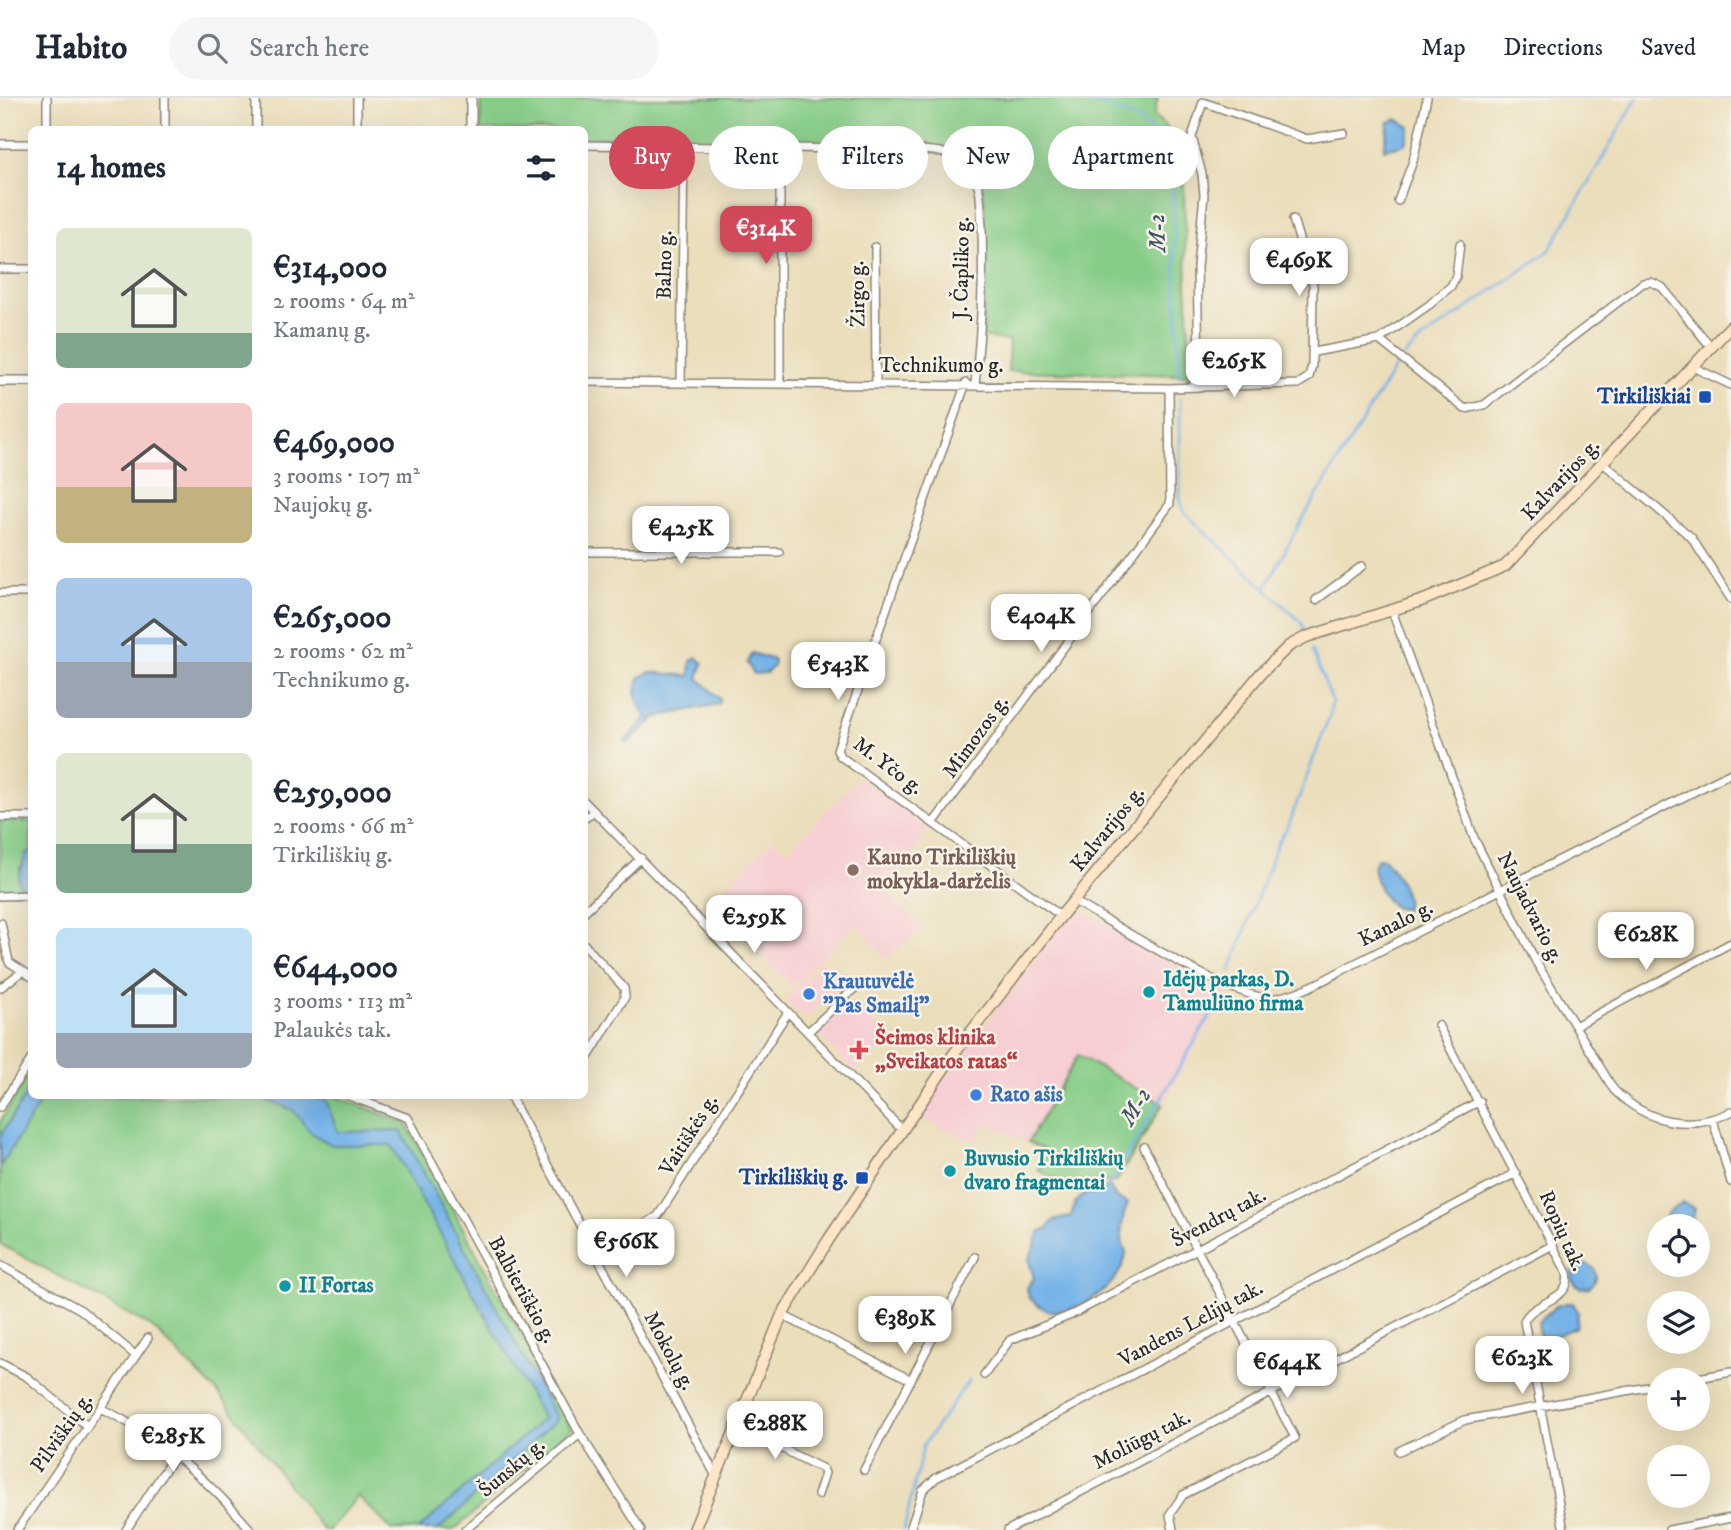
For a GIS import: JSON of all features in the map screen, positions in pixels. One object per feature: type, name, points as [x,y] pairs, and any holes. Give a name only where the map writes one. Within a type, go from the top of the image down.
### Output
[{"type":"main road","name":"Kalvarijos g.","points":[[694,1530],[791,1297],[902,1130],[953,1055],[1061,916],[1274,659],[1306,637],[1452,590],[1505,566],[1731,326]]},
{"type":"street","points":[[47,98],[47,126]]},
{"type":"street","points":[[165,98],[165,126]]},
{"type":"street","points":[[256,98],[256,126]]},
{"type":"street","points":[[357,98],[357,126]]},
{"type":"street","points":[[471,98],[471,126]]},
{"type":"street","points":[[1398,201],[1413,161],[1427,98]]},
{"type":"street","points":[[1193,386],[1199,364],[1197,267],[1204,195],[1202,174],[1192,137],[1203,102],[1307,139],[1344,134]]},
{"type":"street","points":[[0,145],[28,145]]},
{"type":"street","name":"J. Čapliko g.","points":[[588,145],[609,146]]},
{"type":"street","name":"J. Čapliko g.","points":[[803,150],[940,151],[952,155],[968,167],[980,194],[980,296],[975,384]]},
{"type":"street","name":"Balno g.","points":[[681,383],[683,189]]},
{"type":"street","points":[[780,189],[780,383]]},
{"type":"street","points":[[1293,219],[1313,285],[1314,352],[1379,340],[1451,286],[1456,276],[1460,244]]},
{"type":"street","name":"Žirgo g.","points":[[875,247],[876,384]]},
{"type":"street","points":[[0,269],[28,269]]},
{"type":"street","points":[[1379,340],[1465,410],[1484,405],[1643,283],[1651,282],[1662,287],[1712,346]]},
{"type":"street","name":"Technikumo g.","points":[[588,382],[967,383],[1169,388],[1298,384],[1309,377],[1314,352]]},
{"type":"street","points":[[1693,367],[1731,385]]},
{"type":"street","points":[[0,381],[28,381]]},
{"type":"street","name":"M. Yčo g.","points":[[967,383],[837,745],[840,756],[1061,916]]},
{"type":"street","name":"Mimozos g.","points":[[934,822],[1170,504],[1169,388]]},
{"type":"street","points":[[1603,463],[1691,537],[1731,599]]},
{"type":"street","points":[[588,552],[779,552]]},
{"type":"street","points":[[1316,600],[1362,566]]},
{"type":"street","points":[[0,593],[28,593]]},
{"type":"street","name":"Naujadvario g.","points":[[1392,611],[1462,808],[1536,962],[1614,1090],[1630,1107],[1663,1120],[1713,1120],[1731,1112]]},
{"type":"street","name":"Kanalo g.","points":[[1074,901],[1192,968],[1248,994],[1276,998],[1303,989],[1731,773]]},
{"type":"street","points":[[588,805],[902,1130]]},
{"type":"street","points":[[588,816],[594,811]]},
{"type":"street","points":[[0,817],[28,817]]},
{"type":"street","points":[[588,908],[641,858]]},
{"type":"street","points":[[0,896],[28,895]]},
{"type":"street","points":[[1,923],[9,961],[28,974]]},
{"type":"street","points":[[1575,1026],[1731,943]]},
{"type":"street","points":[[588,948],[624,988],[625,997],[588,1057]]},
{"type":"street","points":[[0,988],[23,971]]},
{"type":"street","points":[[808,1032],[859,984]]},
{"type":"street","name":"Vaitiškės g.","points":[[596,1254],[658,1216],[788,1012]]},
{"type":"street","name":"Ropių tak.","points":[[1438,1025],[1480,1101],[1553,1245],[1569,1283],[1566,1292],[1529,1312],[1524,1321],[1564,1530]]},
{"type":"street","points":[[0,1107],[28,1064]]},
{"type":"street","name":"Balbieriškio g.","points":[[357,1099],[408,1118],[580,1434],[640,1530]]},
{"type":"street","name":"Mokolų g.","points":[[512,1099],[716,1476]]},
{"type":"street","name":"Švendrų tak.","points":[[984,1375],[1010,1340],[1071,1315],[1480,1101]]},
{"type":"street","points":[[1713,1120],[1731,1182]]},
{"type":"street","points":[[1143,1147],[1295,1438],[1183,1495],[1170,1514],[1173,1530]]},
{"type":"street","name":"Vandens Lelijų tak.","points":[[910,1530],[923,1490],[936,1478],[1516,1173]]},
{"type":"street","name":"Moliūgų tak.","points":[[1007,1530],[1553,1245]]},
{"type":"street","points":[[864,1470],[909,1378],[975,1256]]},
{"type":"street","points":[[0,1265],[81,1310],[135,1356]]},
{"type":"street","points":[[782,1315],[909,1378]]},
{"type":"street","name":"Pilviškių g.","points":[[17,1530],[148,1338]]},
{"type":"street","points":[[0,1363],[27,1377],[87,1426]]},
{"type":"street","points":[[1710,1376],[1731,1372]]},
{"type":"street","points":[[1399,1451],[1465,1420],[1647,1387]]},
{"type":"street","points":[[102,1409],[121,1418],[173,1456],[251,1530]]},
{"type":"street","points":[[737,1426],[823,1469],[825,1474],[818,1495]]},
{"type":"street","name":"Šunskų g.","points":[[465,1530],[580,1434]]},
{"type":"street","points":[[126,1530],[173,1456]]},
{"type":"street","points":[[1669,1530],[1731,1518]]},
{"type":"shaded area","points":[[859,778],[929,829],[886,890],[923,928],[886,958],[856,924],[792,987],[712,902],[773,839],[787,851]]},
{"type":"shaded area","points":[[1082,910],[1209,982],[1229,990],[1163,1104],[1078,1055],[1028,1142],[986,1123],[975,1142],[916,1116],[1071,913]]},
{"type":"shaded area","points":[[822,961],[843,982],[805,1019],[785,1000]]},
{"type":"shaded area","points":[[850,1003],[853,1007],[857,1004],[892,1040],[854,1073],[817,1032]]},
{"type":"green space","points":[[481,98],[1158,98],[1154,115],[1165,126],[1048,126],[1048,189],[1184,189],[1190,375],[1008,371],[1009,341],[983,337],[982,189],[1034,189],[1034,126],[942,126],[942,148],[928,148],[928,126],[817,126],[817,144],[803,144],[803,126],[709,126],[709,141],[695,141],[695,126],[609,126],[609,139],[588,138],[588,126],[480,126]]},
{"type":"green space","points":[[0,821],[28,821],[28,856],[20,868],[21,886],[28,887],[28,892],[0,892]]},
{"type":"green space","points":[[1078,1055],[1163,1104],[1116,1182],[1094,1181],[1075,1188],[1038,1170],[1047,1151],[1028,1142]]},
{"type":"green space","name":"II Fortas","points":[[28,1075],[28,1099],[343,1099],[406,1123],[572,1429],[454,1530],[392,1530],[358,1496],[329,1530],[323,1530],[220,1395],[152,1327],[0,1244],[0,1122]]},
{"type":"water","points":[[1397,119],[1410,127],[1406,144],[1384,149],[1389,122]]},
{"type":"water","points":[[752,653],[774,660],[773,667],[766,673],[754,674],[747,663]]},
{"type":"water","points":[[696,657],[703,663],[698,678],[720,699],[719,704],[656,717],[628,743],[625,741],[647,717],[637,699],[639,678],[650,672],[690,676],[691,661]]},
{"type":"water","points":[[28,853],[28,887],[21,886],[18,880]]},
{"type":"water","points":[[1378,858],[1384,859],[1400,883],[1406,896],[1405,909],[1392,905],[1383,894],[1373,866]]},
{"type":"water","points":[[28,1092],[28,1099],[42,1099],[0,1167],[0,1136]]},
{"type":"water","points":[[264,1099],[326,1100],[338,1132],[401,1131],[557,1419],[438,1530],[418,1530],[543,1419],[391,1145],[332,1145],[311,1133],[293,1110]]},
{"type":"water","points":[[1109,1185],[1116,1198],[1128,1203],[1122,1228],[1126,1252],[1124,1263],[1110,1284],[1089,1301],[1065,1310],[1049,1311],[1043,1308],[1029,1298],[1027,1288],[1034,1278],[1029,1260],[1040,1232],[1048,1228],[1054,1220],[1071,1217],[1075,1203],[1086,1193],[1091,1194]]},
{"type":"water","points":[[1683,1203],[1695,1208],[1694,1214],[1667,1213]]},
{"type":"water","points":[[1584,1264],[1595,1271],[1596,1276],[1589,1287],[1584,1288],[1573,1281],[1572,1276],[1579,1265]]},
{"type":"water","points":[[1573,1303],[1578,1312],[1576,1327],[1548,1339],[1541,1339],[1539,1321],[1556,1306]]},
{"type":"waterway","name":"M-2","points":[[1083,98],[1128,115],[1149,128],[1158,138],[1172,170],[1179,376]]},
{"type":"waterway","points":[[1405,356],[1420,341],[1549,251],[1637,98]]},
{"type":"waterway","points":[[1266,587],[1297,528],[1397,364]]},
{"type":"waterway","name":"M-2","points":[[1180,399],[1180,499],[1184,512],[1302,623],[1305,631]]},
{"type":"waterway","name":"M-2","points":[[1230,972],[1277,844],[1289,824],[1330,715],[1332,701],[1312,650]]},
{"type":"waterway","name":"M-2","points":[[1108,1187],[1219,1001]]},
{"type":"waterway","points":[[904,1530],[923,1446],[969,1380]]},
{"type":"place","name":"Tirkiliškiai","points":[[1705,397]]},
{"type":"place","name":"Kauno Tirkiliškių mokykla-darželis","points":[[853,870]]},
{"type":"place","name":"Idėjų parkas, D. Tamuliūno firma","points":[[1149,992]]},
{"type":"place","name":"Krautuvėlė \"Pas Smailį\"","points":[[809,994]]},
{"type":"place","name":"Šeimos klinika „Sveikatos ratas“","points":[[859,1050]]},
{"type":"place","name":"Rato ašis","points":[[976,1095]]},
{"type":"place","name":"Buvusio Tirkiliškių dvaro fragmentai","points":[[950,1171]]},
{"type":"place","name":"Tirkiliškių g.","points":[[862,1178]]},
{"type":"place","name":"II Fortas","points":[[285,1286]]}]
